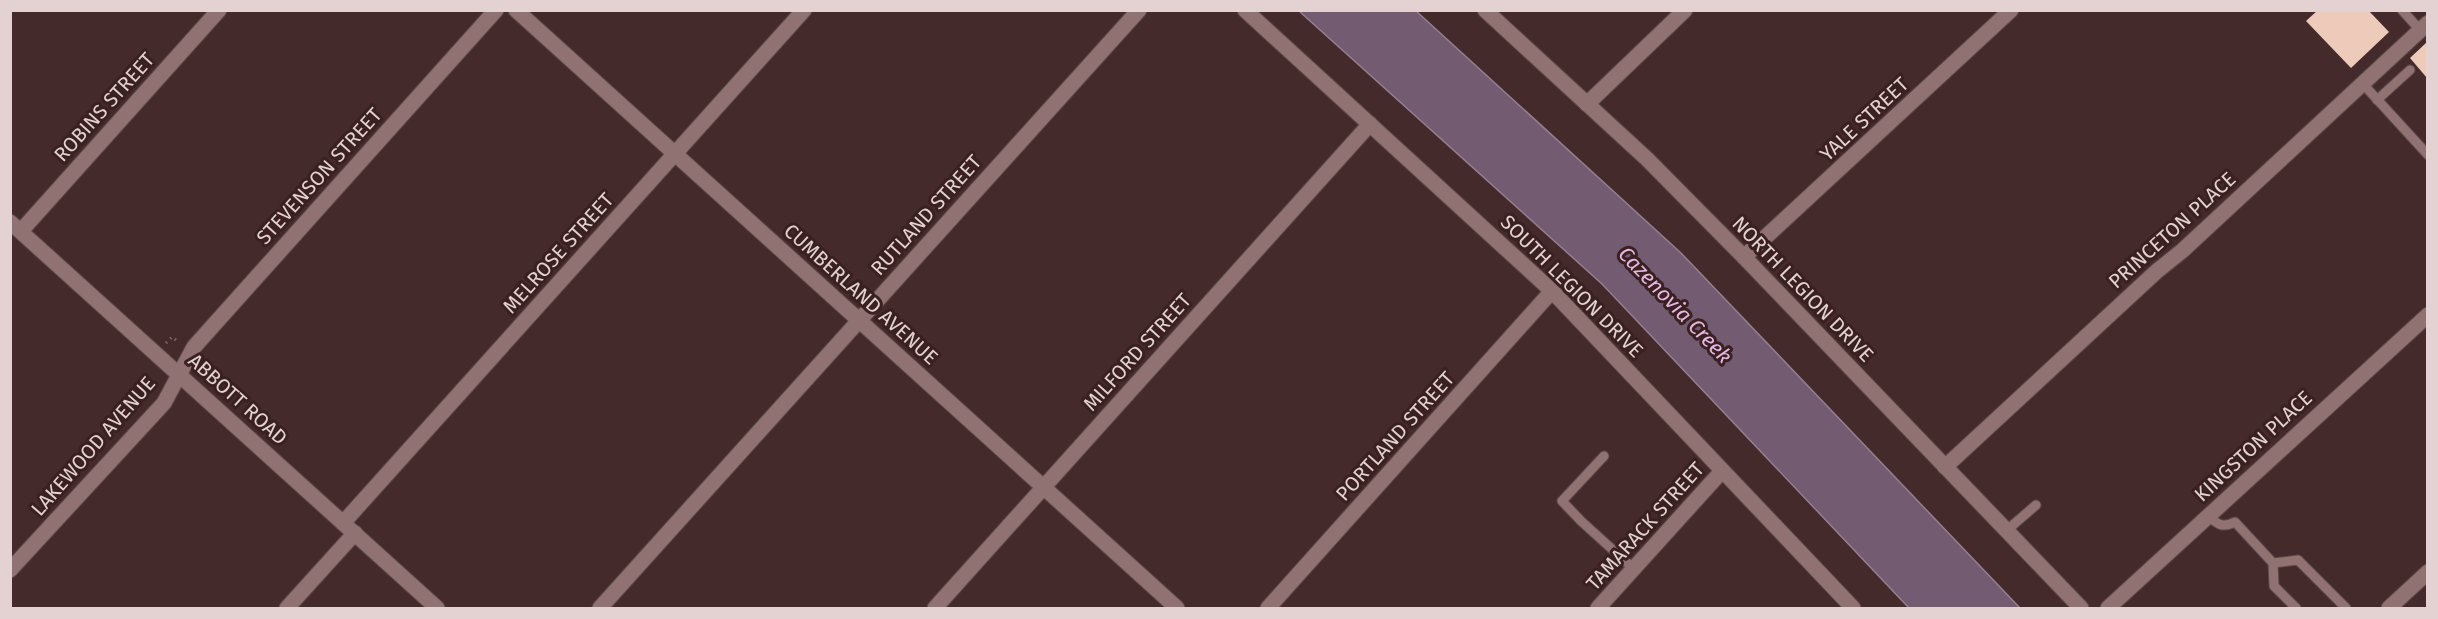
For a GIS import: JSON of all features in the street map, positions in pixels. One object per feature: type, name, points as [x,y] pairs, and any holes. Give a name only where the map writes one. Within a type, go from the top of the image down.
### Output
[{"type":"street","name":"ROBINS STREET","points":[[16,226],[219,10]]},
{"type":"street","name":"STEVENSON STREET","points":[[180,374],[194,346],[496,10]]},
{"type":"street","name":"CUMBERLAND AVENUE","points":[[516,10],[1177,609]]},
{"type":"street","name":"MELROSE STREET","points":[[287,609],[349,528],[675,154],[804,10]]},
{"type":"street","name":"RUTLAND STREET","points":[[600,609],[1139,10]]},
{"type":"street","name":"SOUTH LEGION DRIVE","points":[[1245,10],[1552,291],[1853,609]]},
{"type":"street","name":"NORTH LEGION DRIVE","points":[[1485,10],[1647,159],[2081,609]]},
{"type":"street","points":[[1587,104],[1685,10]]},
{"type":"street","name":"YALE STREET","points":[[1744,257],[2011,10]]},
{"type":"street","name":"PRINCETON PLACE","points":[[1945,468],[2424,26]]},
{"type":"street","name":"MILFORD STREET","points":[[935,609],[1370,124]]},
{"type":"street","name":"ABBOTT ROAD","points":[[16,226],[437,609]]},
{"type":"street","name":"PORTLAND STREET","points":[[1268,609],[1552,291]]},
{"type":"street","name":"KINGSTON PLACE","points":[[2108,609],[2427,315]]},
{"type":"street","name":"LAKEWOOD AVENUE","points":[[10,570],[164,403],[180,374]]},
{"type":"street","name":"TAMARACK STREET","points":[[1598,609],[1722,471]]},
{"type":"street","points":[[2389,609],[2427,572]]},
{"type":"lane","points":[[2402,10],[2424,26]]},
{"type":"lane","points":[[2378,100],[2410,70]]},
{"type":"lane","points":[[2362,84],[2427,155]]},
{"type":"lane","points":[[1604,456],[1562,501],[1634,569]]},
{"type":"lane","points":[[2006,531],[2036,505]]},
{"type":"lane","points":[[2208,516],[2217,525],[2225,526],[2235,522],[2273,562],[2274,586],[2296,609]]},
{"type":"lane","points":[[2273,562],[2298,560],[2346,609]]},
{"type":"path","points":[[166,343],[171,337],[177,341]]},
{"type":"path","points":[[200,363],[211,373],[205,380]]},
{"type":"water","name":"Cazenovia Creek","points":[[1299,11],[1416,11],[1681,253],[2020,608],[1909,608],[1602,284]]},
{"type":"building","points":[[2318,10],[2368,10],[2389,32],[2351,68],[2306,21]]},
{"type":"building","points":[[2427,42],[2427,78],[2410,58]]}]
